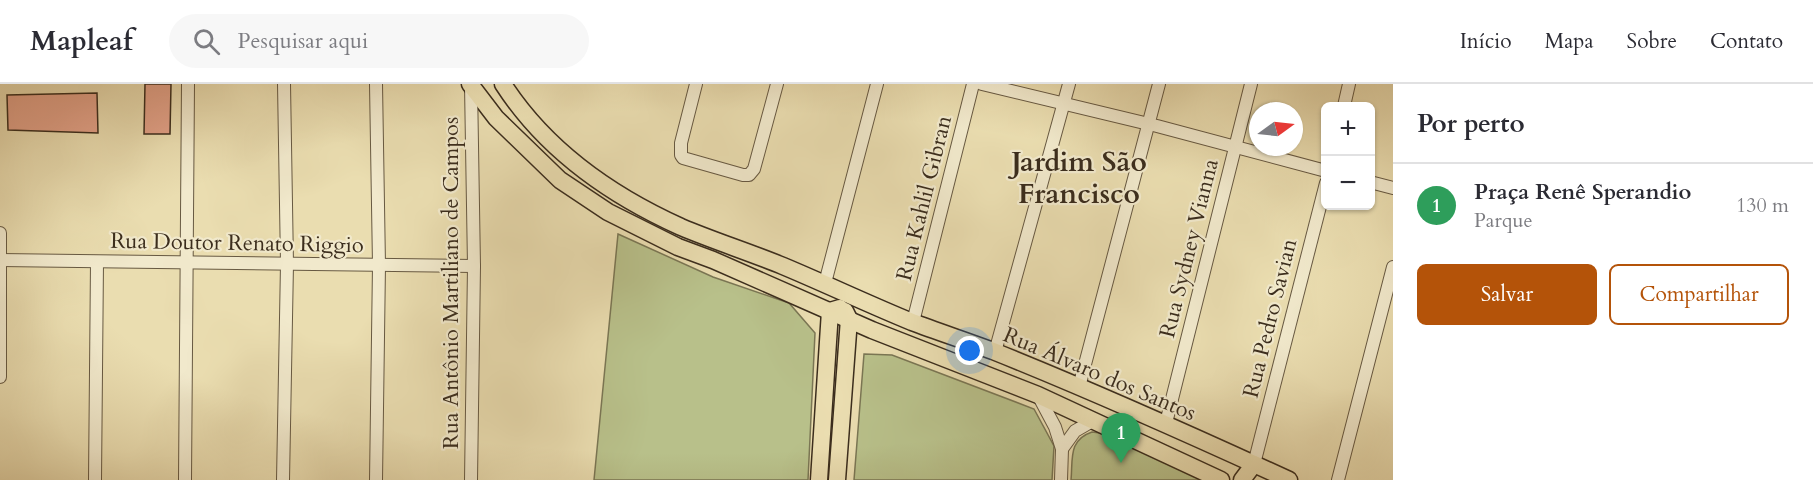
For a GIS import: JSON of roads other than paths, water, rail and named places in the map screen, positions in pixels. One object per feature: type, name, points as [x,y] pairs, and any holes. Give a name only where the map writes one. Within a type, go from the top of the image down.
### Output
[{"type":"main road","name":"Rua Álvaro dos Santos","points":[[503,84],[529,120],[581,169],[658,216],[820,281],[913,322],[995,352],[1166,423],[1289,480]]},
{"type":"main road","points":[[471,85],[496,118],[560,180],[608,212],[678,247],[811,303],[841,313],[872,330],[1038,395],[1221,480]]},
{"type":"main road","points":[[678,247],[684,228]]},
{"type":"main road","points":[[820,281],[841,313],[845,358],[837,480]]},
{"type":"main road","points":[[811,303],[819,313],[824,328],[827,366],[819,480]]},
{"type":"main road","points":[[827,366],[841,313],[854,306],[883,309]]},
{"type":"main road","points":[[845,358],[854,342],[872,330]]},
{"type":"main road","points":[[1242,480],[1254,464]]},
{"type":"street","points":[[185,480],[188,84]]},
{"type":"street","points":[[283,480],[287,264],[284,84]]},
{"type":"street","points":[[376,84],[380,265],[376,480]]},
{"type":"street","points":[[696,84],[681,143],[681,155],[683,158],[743,175],[748,175],[754,169],[777,84]]},
{"type":"street","points":[[820,281],[878,84]]},
{"type":"street","name":"Rua Kahlil Gibran","points":[[913,322],[973,84]]},
{"type":"street","points":[[982,84],[1149,124],[1321,170]]},
{"type":"street","points":[[995,352],[1069,84]]},
{"type":"street","points":[[1079,387],[1159,84]]},
{"type":"street","name":"Rua Sydney Vianna","points":[[1166,423],[1251,84]]},
{"type":"street","points":[[1345,102],[1349,84]]},
{"type":"street","name":"Rua Antônio Martiliano de Campos","points":[[471,85],[474,266],[471,480]]},
{"type":"street","points":[[1375,183],[1393,188]]},
{"type":"street","name":"Rua Pedro Savian","points":[[1254,464],[1321,203]]},
{"type":"street","points":[[0,233],[0,377]]},
{"type":"street","name":"Rua Doutor Renato Riggio","points":[[0,261],[474,266]]},
{"type":"street","points":[[95,480],[97,261]]},
{"type":"street","points":[[1338,480],[1393,267]]},
{"type":"street","points":[[1038,395],[1055,427],[1062,449],[1060,480]]},
{"type":"street","points":[[1062,449],[1075,431],[1094,420]]},
{"type":"place","name":"Praça Renê Sperandio","points":[[1121,463]]},
{"type":"district","name":"Jardim São Francisco","points":[[1079,177]]}]
